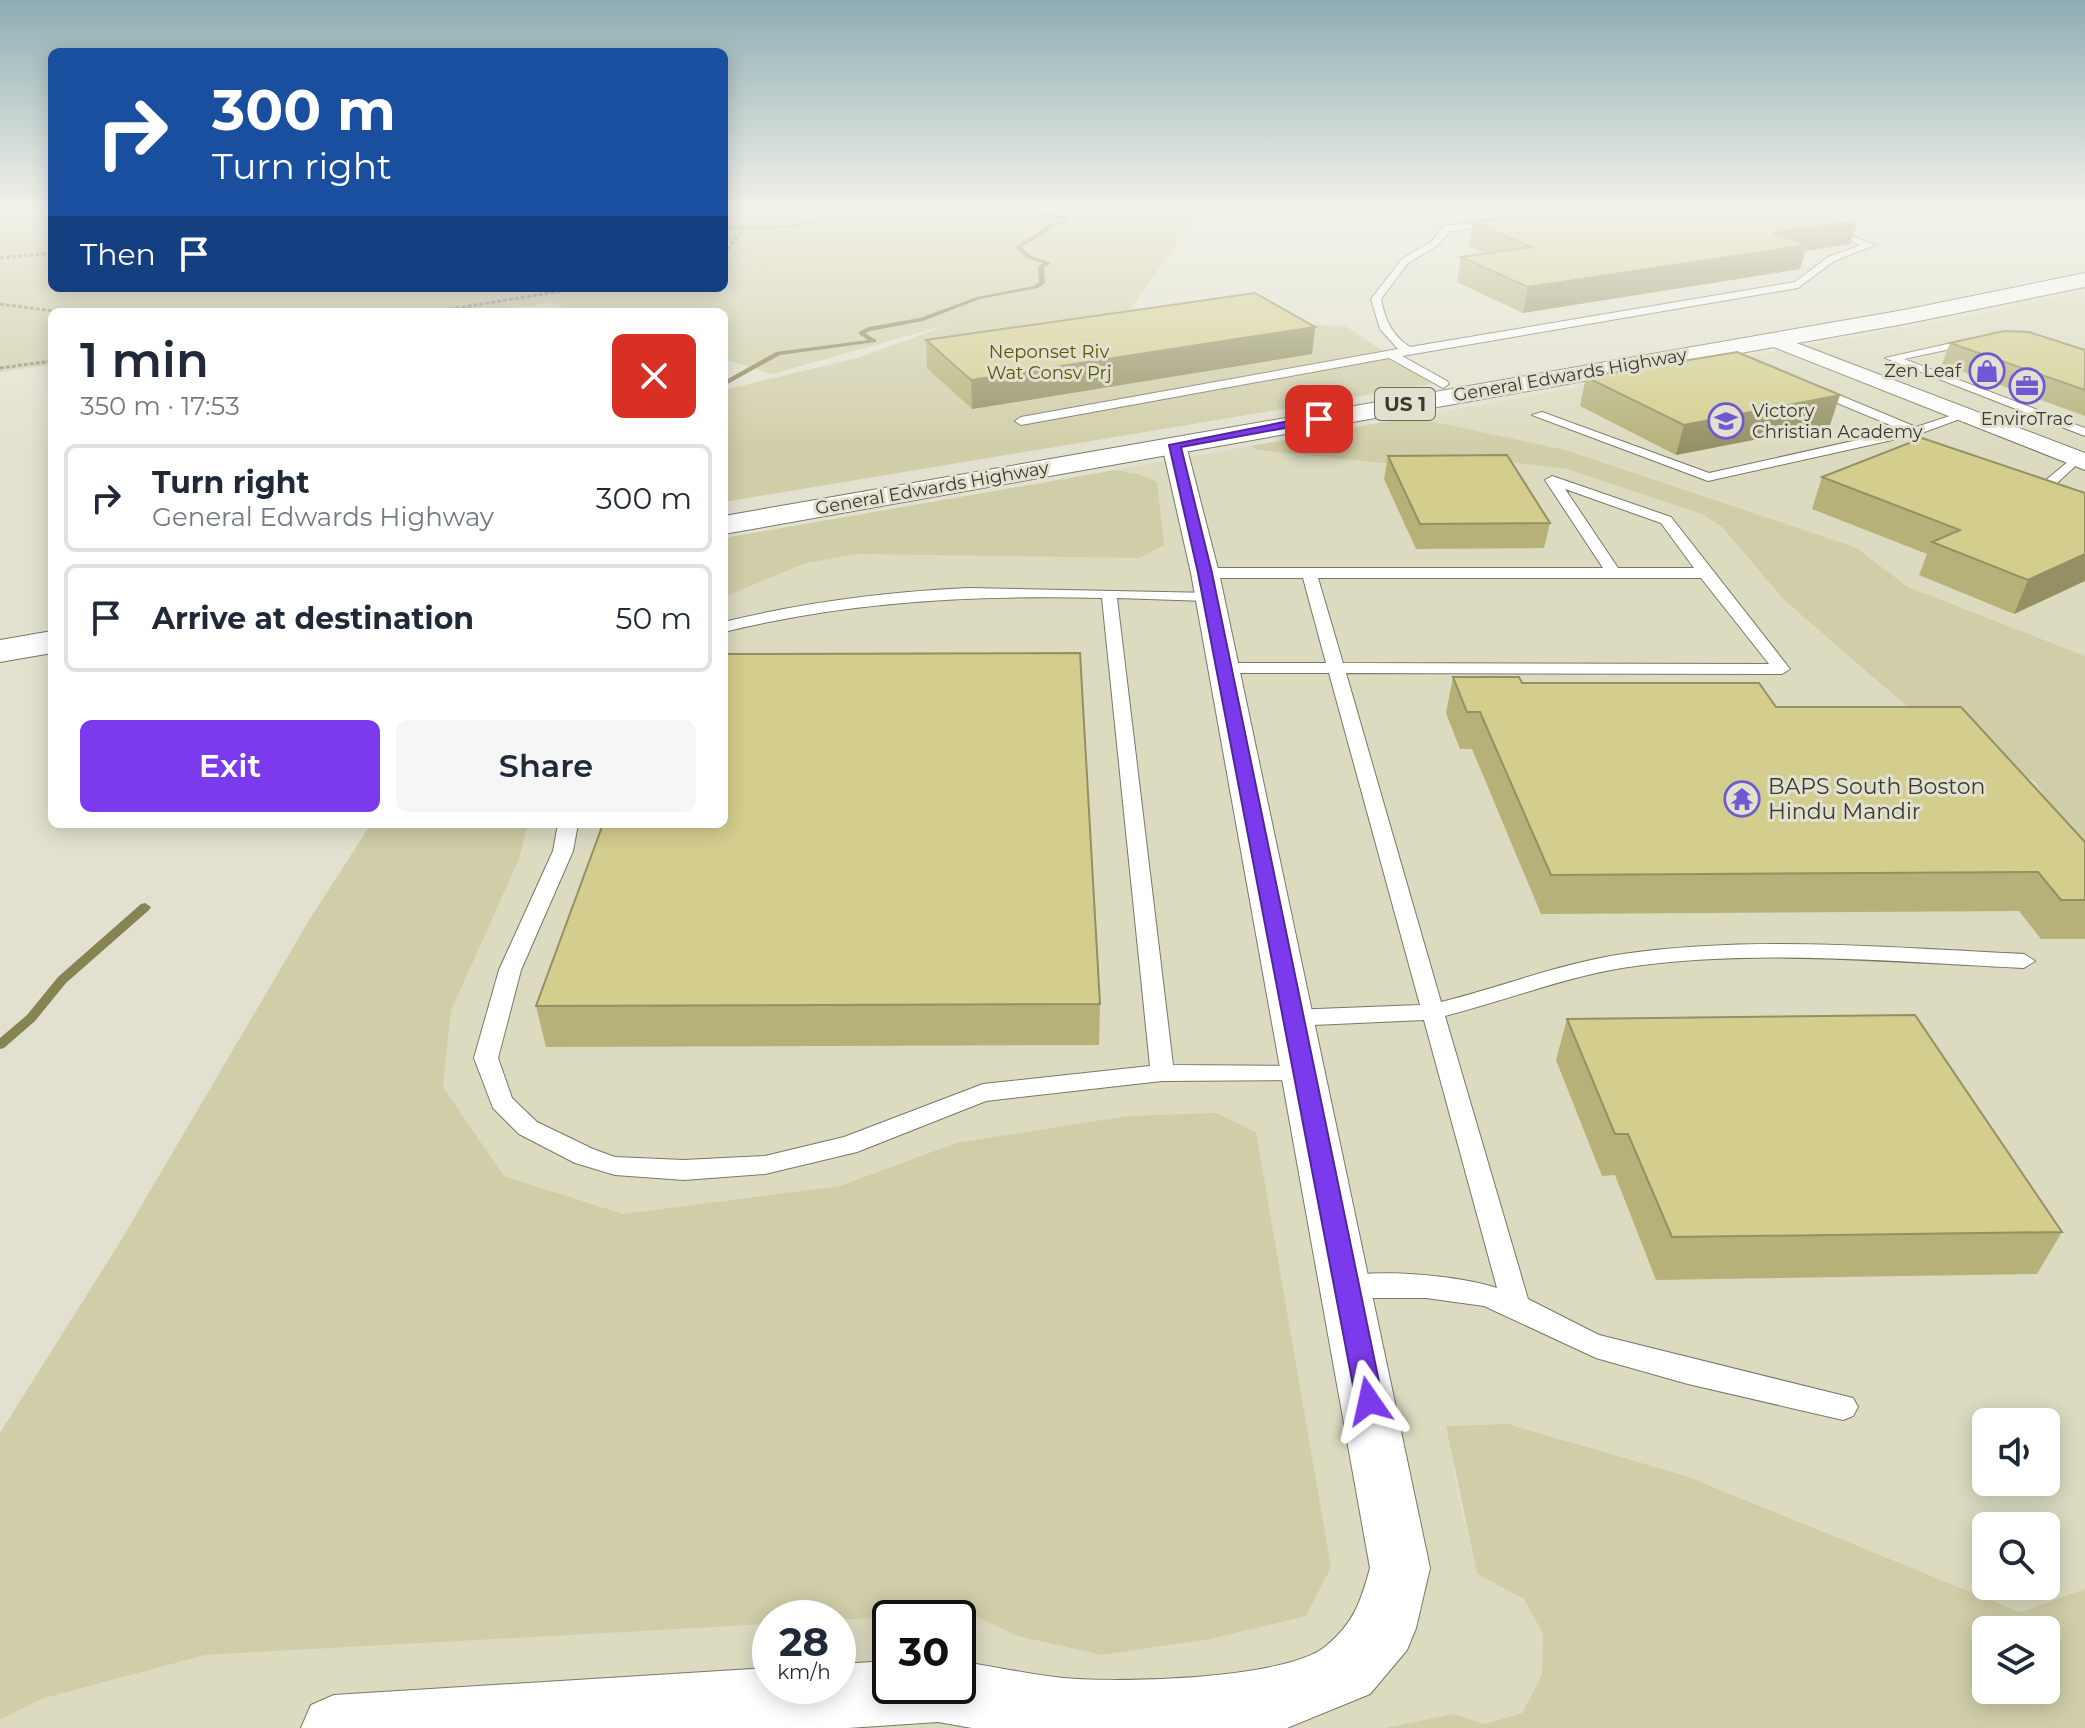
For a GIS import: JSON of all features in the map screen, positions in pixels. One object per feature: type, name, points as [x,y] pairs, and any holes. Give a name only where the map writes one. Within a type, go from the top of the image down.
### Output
[{"type":"main road","name":"General Edwards Highway","points":[[728,508],[1882,309],[1978,290]]},
{"type":"main road","name":"General Edwards Highway","points":[[728,524],[1773,340],[2035,290]]},
{"type":"main road","points":[[0,633],[48,625]]},
{"type":"main road","points":[[0,651],[48,643]]},
{"type":"street","points":[[1773,340],[2080,460]]},
{"type":"street","points":[[334,1728],[938,1690],[1058,1710],[1185,1710],[1281,1698],[1347,1671],[1385,1628],[1400,1568],[1347,1287],[1206,585],[1174,445]]},
{"type":"lane","points":[[1383,290],[1376,299],[1382,327],[1408,351]]},
{"type":"lane","points":[[1021,421],[1771,290]]},
{"type":"lane","points":[[1991,341],[1964,342],[1891,358],[2085,432]]},
{"type":"lane","points":[[1391,354],[1443,384]]},
{"type":"lane","points":[[1807,386],[1915,431]]},
{"type":"lane","points":[[1538,415],[1708,477],[1915,431],[1962,416]]},
{"type":"lane","points":[[2080,460],[2047,485],[2085,503]]},
{"type":"lane","points":[[1222,668],[1782,669],[1666,520],[1552,480],[1614,573]]},
{"type":"lane","points":[[1309,573],[1435,1010],[1516,1307]]},
{"type":"lane","points":[[728,626],[826,605],[893,598],[1109,594],[1309,573],[1705,573]]},
{"type":"lane","points":[[1109,594],[1162,1073]]},
{"type":"lane","points":[[567,828],[563,851],[510,970],[486,1058],[501,1102],[528,1128],[584,1156],[615,1166],[684,1170],[765,1165],[848,1145],[983,1093],[1162,1073],[1303,1074]]},
{"type":"lane","points":[[1291,1018],[1379,1017],[1435,1010],[1566,973],[1656,958],[1778,954],[2024,961]]},
{"type":"lane","points":[[1347,1287],[1451,1288],[1516,1307],[1592,1345],[1745,1386],[1843,1407]]},
{"type":"path","points":[[457,308],[555,292]]},
{"type":"path","points":[[0,304],[48,310]]},
{"type":"path","points":[[0,368],[48,362]]},
{"type":"shaded area","points":[[2085,291],[2085,656],[1908,587],[1855,547],[1565,450],[1412,417],[1954,319]]},
{"type":"shaded area","points":[[1251,446],[1257,450],[1380,463],[1509,462],[1567,469],[1702,514],[1722,527],[1784,600],[1911,710],[2035,782],[2085,852],[2085,1589],[2060,1598],[2060,1512],[1972,1512],[1972,1592],[1686,1476],[1508,1424],[1447,1426],[1458,1494],[1477,1574],[1524,1599],[1543,1634],[1542,1675],[1522,1713],[1485,1724],[1453,1714],[1384,1728],[0,1728],[0,1720],[41,1699],[205,1655],[752,1625],[752,1704],[856,1704],[856,1619],[872,1618],[872,1704],[976,1704],[976,1616],[1017,1636],[1102,1655],[1211,1639],[1306,1615],[956,1143],[840,1186],[623,1214],[504,1176],[443,1087],[451,1011],[519,859],[527,828],[728,828],[728,595],[806,563],[858,554],[962,554],[1139,474],[1115,470]]},
{"type":"shaded area","points":[[1991,1600],[2054,1600],[2020,1612]]},
{"type":"green space","name":"Neponset Riv Wat Consv Prj","points":[[0,290],[1144,290],[1124,318],[1345,326],[1433,384],[728,501],[728,389],[857,358],[954,323],[772,374],[728,360],[728,308],[565,308],[552,303],[510,308],[48,308],[48,366],[0,372]]},
{"type":"green space","points":[[1412,417],[1565,450],[1855,547],[1908,587],[2085,656],[2085,852],[2035,782],[1911,710],[1784,600],[1722,527],[1702,514],[1567,469],[1509,462],[1380,463],[1257,450],[1251,446]]},
{"type":"green space","points":[[1115,470],[1139,474],[1157,482],[1164,545],[1140,558],[858,554],[806,563],[728,595],[728,537]]},
{"type":"green space","points":[[368,828],[527,828],[519,859],[451,1011],[443,1087],[504,1176],[623,1214],[840,1186],[956,1143],[1128,1116],[1216,1113],[1256,1132],[1331,1567],[1306,1616],[1211,1639],[1102,1655],[1017,1636],[976,1616],[976,1600],[872,1600],[872,1618],[856,1619],[856,1600],[752,1600],[752,1625],[205,1655],[41,1699],[0,1720],[0,1433],[120,1242],[311,917]]},
{"type":"green space","points":[[1508,1424],[1686,1476],[1972,1592],[1972,1600],[1991,1600],[2020,1612],[2085,1589],[2085,1728],[1385,1728],[1453,1714],[1485,1724],[1522,1713],[1542,1675],[1543,1634],[1524,1599],[1477,1574],[1446,1426]]},
{"type":"building","points":[[1255,293],[1315,327],[971,380],[926,340]]},
{"type":"building","points":[[2004,331],[2029,332],[2085,350],[2085,390],[1950,343]]},
{"type":"building","points":[[1737,352],[1840,395],[1684,425],[1586,377]]},
{"type":"building","points":[[1922,438],[2085,493],[2085,554],[2028,580],[1932,542],[1960,530],[1822,477]]},
{"type":"building","points":[[1507,455],[1550,523],[1420,524],[1388,456]]},
{"type":"building","points":[[1080,653],[1100,1004],[536,1006],[602,828],[728,828],[728,654]]},
{"type":"building","name":"BAPS South Boston Hindu Mandir","points":[[1453,677],[1519,677],[1522,683],[1759,683],[1776,707],[1961,707],[2085,842],[2085,900],[2061,900],[2038,872],[1551,875],[1480,712],[1467,712]]},
{"type":"building","points":[[1915,1015],[2062,1232],[1672,1237],[1628,1134],[1615,1134],[1567,1019]]},
{"type":"waterway","points":[[728,382],[778,353],[874,341],[861,333],[868,329],[921,320],[979,298],[1022,290]]},
{"type":"waterway","points":[[0,1045],[31,1018],[62,980],[145,907]]},
{"type":"place","name":"Zen Leaf","points":[[1987,371]]},
{"type":"place","name":"EnviroTrac","points":[[2027,386]]},
{"type":"place","name":"Victory Christian Academy","points":[[1726,421]]},
{"type":"place","name":"BAPS South Boston Hindu Mandir","points":[[1742,799]]},
{"type":"route","points":[[1319,419],[1174,445],[1205,573],[1207,596],[1369,1401]]}]
